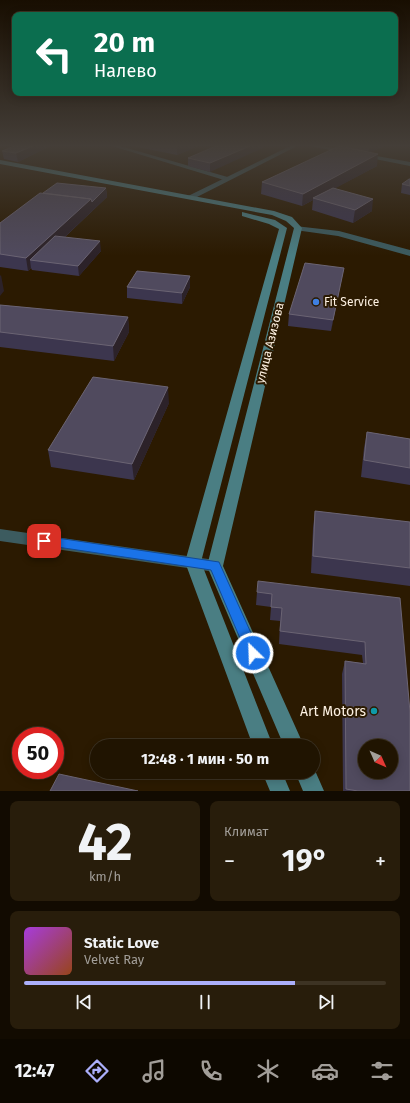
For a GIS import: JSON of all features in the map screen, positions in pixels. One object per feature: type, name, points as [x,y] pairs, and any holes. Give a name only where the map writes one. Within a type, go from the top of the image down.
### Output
[{"type":"main road","name":"улица Азизова","points":[[82,183],[247,215],[272,222],[283,228],[192,562]]},
{"type":"main road","points":[[114,183],[274,213],[289,219],[298,228]]},
{"type":"main road","name":"улица Азизова","points":[[215,566],[298,228]]},
{"type":"main road","points":[[192,562],[259,739]]},
{"type":"main road","points":[[215,566],[291,739]]},
{"type":"main road","points":[[275,779],[280,791]]},
{"type":"main road","points":[[309,779],[314,791]]},
{"type":"street","points":[[190,197],[217,183]]},
{"type":"street","points":[[298,228],[340,234],[410,253]]},
{"type":"street","points":[[0,535],[215,566]]},
{"type":"building","points":[[57,183],[106,188],[92,202],[91,199],[43,193]]},
{"type":"building","points":[[265,183],[324,183],[303,194]]},
{"type":"building","points":[[410,183],[410,186],[402,184]]},
{"type":"building","points":[[333,188],[373,199],[355,210],[313,198]]},
{"type":"building","points":[[40,193],[91,199],[26,258],[0,254],[0,223]]},
{"type":"building","points":[[55,236],[100,241],[78,266],[30,260]]},
{"type":"building","name":"Fit Service","points":[[305,263],[344,268],[333,320],[289,314]]},
{"type":"building","points":[[137,271],[190,276],[182,293],[127,287]]},
{"type":"building","points":[[0,305],[128,317],[113,346],[0,332]]},
{"type":"building","points":[[93,377],[168,387],[132,464],[48,450]]},
{"type":"building","points":[[367,432],[410,439],[410,468],[364,460]]},
{"type":"building","points":[[315,511],[410,522],[410,568],[313,556]]},
{"type":"building","name":"Art Motors","points":[[258,581],[400,598],[410,712],[410,791],[358,791],[346,789],[345,661],[366,664],[365,642],[280,631],[282,608],[271,607],[272,594],[257,592]]},
{"type":"building","points":[[64,775],[138,791],[50,791],[56,779],[64,779]]},
{"type":"place","name":"Fit Service","points":[[316,302]]},
{"type":"place","name":"Art Motors","points":[[374,711]]},
{"type":"route","points":[[44,541],[215,566],[253,653]]}]
